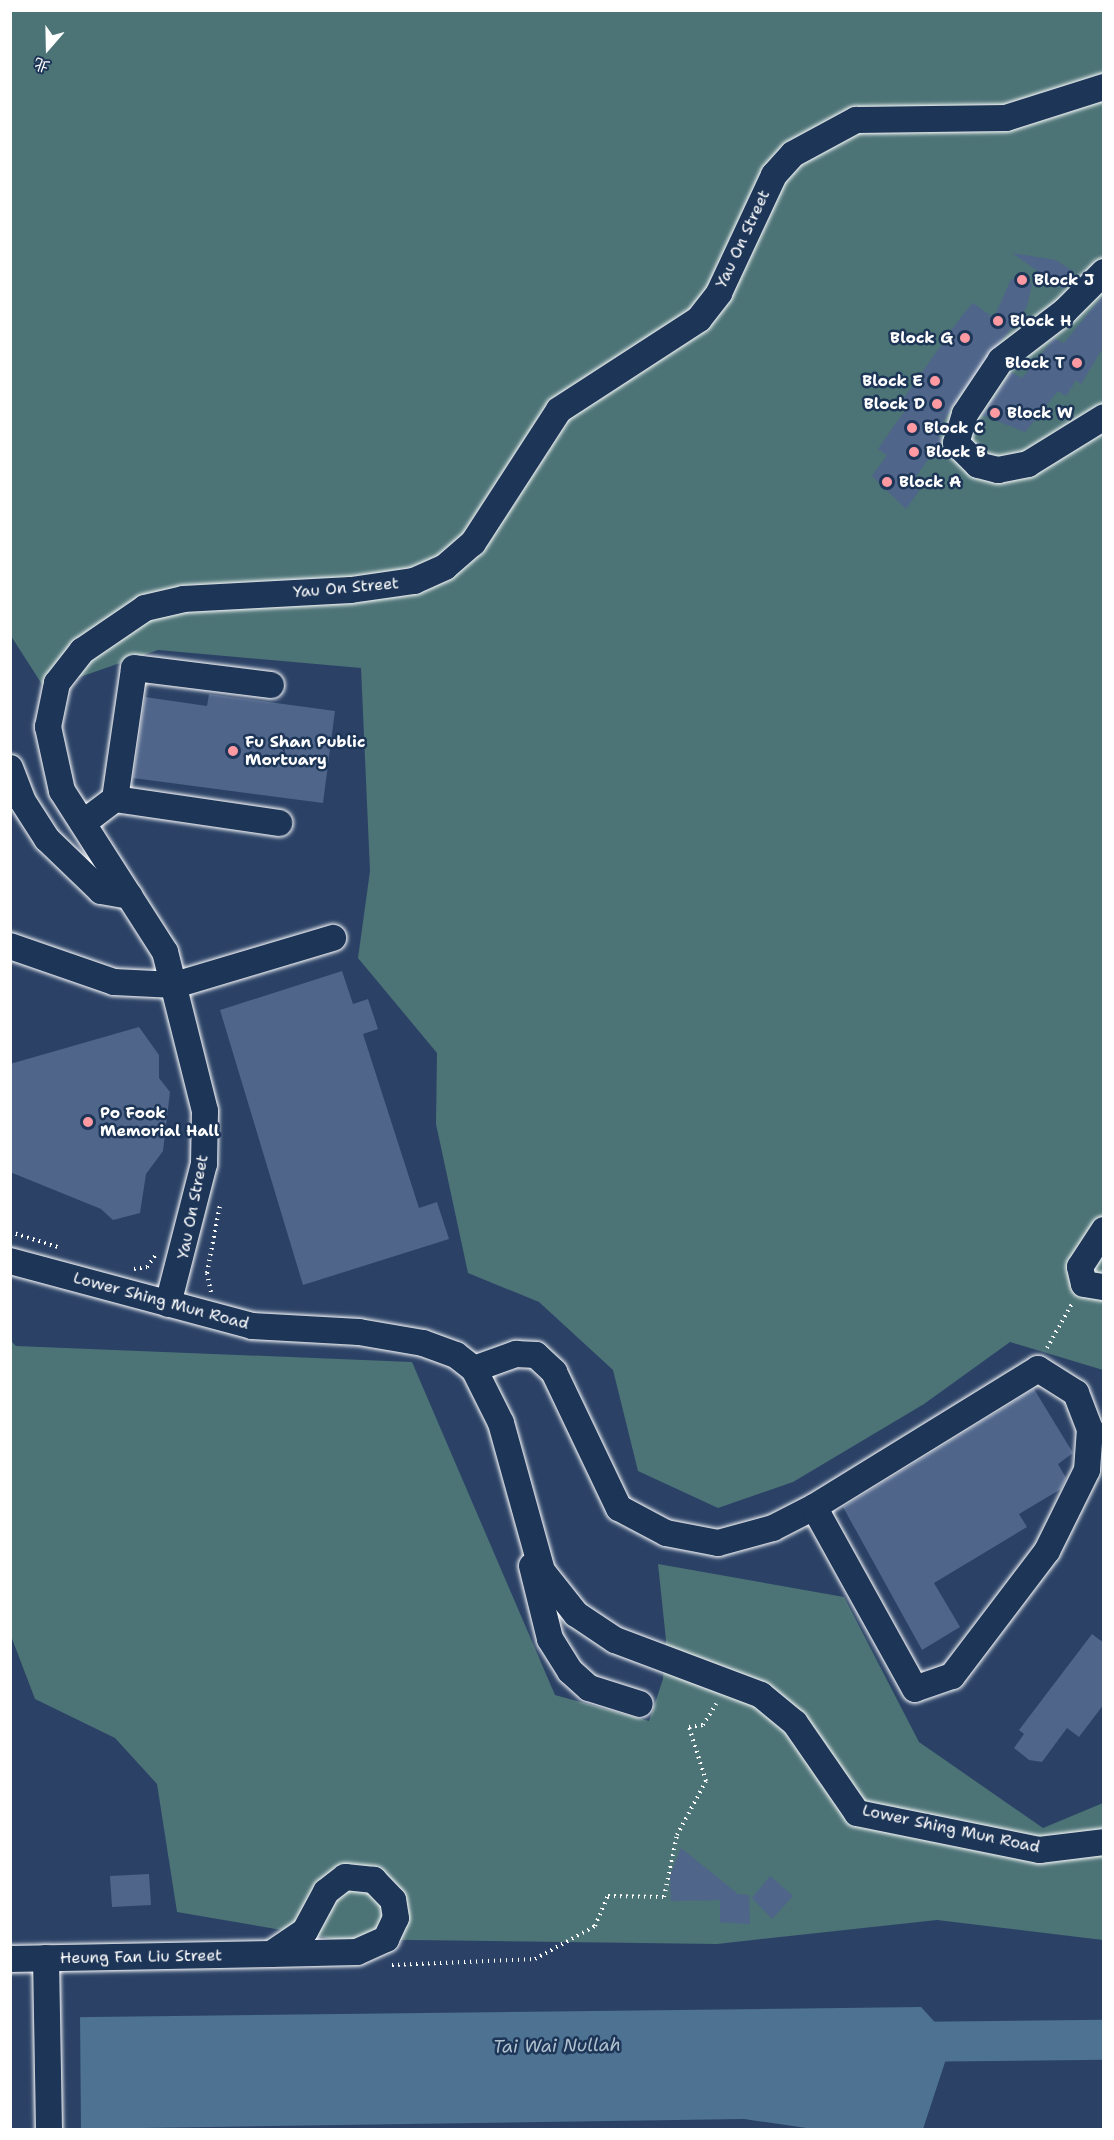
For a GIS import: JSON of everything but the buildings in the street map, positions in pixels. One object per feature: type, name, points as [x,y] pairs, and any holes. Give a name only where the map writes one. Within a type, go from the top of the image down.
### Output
[{"type":"street","name":"Yau On Street","points":[[168,1304],[204,1164],[205,1111],[175,985],[160,941],[62,790],[48,727],[57,683],[82,651],[145,608],[183,599],[414,581],[445,567],[473,543],[559,410],[699,320],[719,293],[774,175],[793,154],[834,129],[891,115],[1006,118],[1104,87]]},
{"type":"street","points":[[1104,272],[1065,311],[1001,360],[965,414],[956,443],[970,460],[998,470],[1028,464],[1104,417]]},
{"type":"street","points":[[116,799],[134,668],[271,685]]},
{"type":"street","points":[[10,768],[22,800],[47,839],[101,891],[130,896]]},
{"type":"street","points":[[83,823],[116,799],[279,823]]},
{"type":"street","points":[[10,946],[114,982],[175,985],[333,938]]},
{"type":"street","points":[[1094,1285],[1080,1267],[1104,1230]]},
{"type":"street","name":"Lower Shing Mun Road","points":[[10,1261],[252,1326],[359,1332],[423,1343],[474,1369],[501,1423],[542,1570],[576,1614],[615,1640],[762,1695],[795,1723],[857,1813],[1039,1850],[1104,1842]]},
{"type":"street","points":[[474,1369],[516,1354],[536,1355],[554,1372],[619,1508],[666,1533],[718,1543],[773,1528],[814,1507],[1038,1369],[1076,1393],[1090,1429],[1087,1470],[1047,1551],[952,1676],[915,1689],[814,1507]]},
{"type":"street","points":[[521,1501],[540,1611],[561,1659],[589,1688],[640,1704]]},
{"type":"street","name":"Heung Fan Liu Street","points":[[10,1959],[271,1954],[370,1950],[391,1932],[393,1900],[374,1880],[345,1877],[326,1892],[305,1931],[271,1954]]},
{"type":"street","points":[[46,1958],[49,2130]]},
{"type":"path","name":"Lower Shing Mun Road","points":[[10,1232],[66,1249]]},
{"type":"path","name":"Yau On Street","points":[[155,1256],[158,1245]]},
{"type":"path","name":"Lower Shing Mun Road","points":[[121,1266],[147,1267],[155,1256]]},
{"type":"path","points":[[1038,1369],[1094,1285]]},
{"type":"path","points":[[565,1942],[595,1926],[608,1896],[664,1897],[677,1835],[706,1781],[689,1727],[703,1725]]},
{"type":"green space","points":[[11,11],[1103,11],[1103,1370],[1010,1342],[924,1404],[793,1482],[718,1508],[638,1471],[613,1370],[539,1302],[468,1273],[436,1124],[437,1053],[358,958],[370,871],[361,668],[158,650],[45,689],[11,636]]},
{"type":"green space","points":[[10,1340],[16,1346],[412,1362],[555,1695],[649,1721],[663,1679],[666,1640],[658,1564],[844,1597],[919,1742],[1043,1828],[1103,1803],[1103,1940],[937,1920],[717,1944],[334,1939],[177,1912],[157,1784],[115,1738],[35,1699],[11,1636]]},
{"type":"water","points":[[921,2007],[952,2041],[923,2129],[820,2130],[744,2119],[11,2130],[10,2018]]},
{"type":"pier","points":[[80,2014],[81,2130],[11,2129],[10,2015]]},
{"type":"waterway","name":"Tai Wai Nullah","points":[[897,2042],[1104,2040]]},
{"type":"place","name":"Block J","points":[[1022,280]]},
{"type":"place","name":"Block H","points":[[998,321]]},
{"type":"place","name":"Block G","points":[[965,338]]},
{"type":"place","name":"Block T","points":[[1077,363]]},
{"type":"place","name":"Block E","points":[[935,381]]},
{"type":"place","name":"Block D","points":[[937,404]]},
{"type":"place","name":"Block W","points":[[995,413]]},
{"type":"place","name":"Block C","points":[[912,428]]},
{"type":"place","name":"Block B","points":[[914,452]]},
{"type":"place","name":"Block A","points":[[887,482]]},
{"type":"place","name":"Fu Shan Public Mortuary","points":[[233,751]]},
{"type":"place","name":"Po Fook Memorial Hall","points":[[88,1122]]}]
